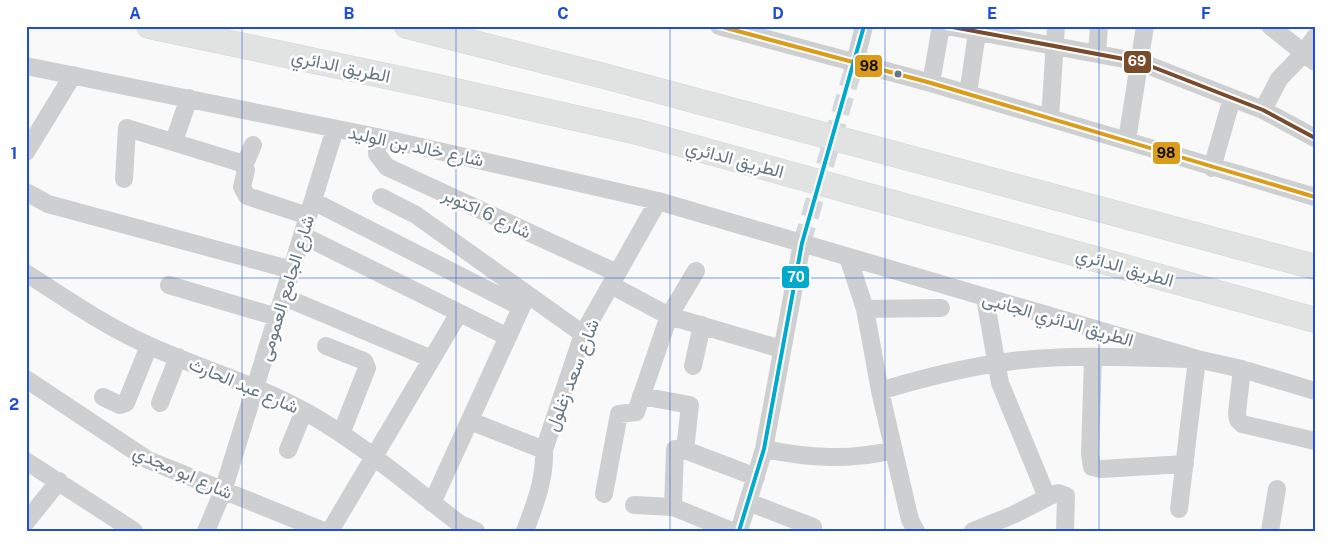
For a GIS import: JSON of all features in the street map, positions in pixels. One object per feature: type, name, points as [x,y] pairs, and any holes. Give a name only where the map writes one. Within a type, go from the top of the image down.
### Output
[{"type":"highway","name":"الطريق الدائري","points":[[149,26],[424,84],[638,132],[1315,320]]},
{"type":"highway","points":[[407,26],[614,78],[1315,268]]},
{"type":"street","points":[[719,26],[774,33],[855,62],[1127,140],[1212,168],[1315,197]]},
{"type":"street","points":[[855,62],[864,26]]},
{"type":"street","points":[[931,83],[941,26]]},
{"type":"street","points":[[947,26],[977,29],[1140,62],[1263,110],[1315,138]]},
{"type":"street","points":[[1050,118],[1056,26]]},
{"type":"street","points":[[1097,53],[1099,26]]},
{"type":"street","points":[[1127,140],[1145,26]]},
{"type":"street","points":[[1270,26],[1309,58]]},
{"type":"street","points":[[968,94],[977,29]]},
{"type":"street","points":[[1263,110],[1279,79],[1309,58],[1315,37]]},
{"type":"street","name":"شارع خالد بن الوليد","points":[[26,66],[376,137],[656,204],[801,249]]},
{"type":"street","points":[[26,152],[73,75]]},
{"type":"street","points":[[174,141],[189,98]]},
{"type":"street","points":[[1212,168],[1232,98]]},
{"type":"street","points":[[124,179],[127,128],[174,141],[238,162],[244,166]]},
{"type":"street","name":"شارع الجامع العمومى","points":[[206,531],[223,491],[335,129]]},
{"type":"street","name":"شارع 6 اكتوبر","points":[[376,137],[376,154],[387,167],[614,279],[669,316],[781,350]]},
{"type":"street","points":[[253,145],[244,166],[246,174],[242,187],[247,196],[311,208],[524,300],[583,334]]},
{"type":"street","points":[[26,192],[48,204],[292,270]]},
{"type":"street","points":[[381,197],[416,215],[448,237],[524,300]]},
{"type":"street","name":"شارع سعد زغلول","points":[[525,531],[541,487],[544,469],[544,450],[583,334],[656,204]]},
{"type":"street","points":[[302,235],[508,337]]},
{"type":"street","points":[[428,260],[448,237]]},
{"type":"street","points":[[739,531],[764,449],[801,249]]},
{"type":"street","name":"الطريق الدائري الجانبى","points":[[801,249],[848,257],[985,298],[1315,391]]},
{"type":"street","points":[[848,257],[865,309],[880,391],[910,520],[916,531]]},
{"type":"street","points":[[604,494],[619,414],[635,414],[669,316],[696,271]]},
{"type":"street","name":"شارع عبد الحارث","points":[[26,273],[69,301],[149,346],[256,387],[304,411],[341,434],[465,529]]},
{"type":"street","points":[[169,285],[277,317]]},
{"type":"street","points":[[284,297],[432,359]]},
{"type":"street","points":[[985,298],[995,363],[1006,402],[1048,497]]},
{"type":"street","points":[[432,503],[524,300]]},
{"type":"street","points":[[865,309],[941,308]]},
{"type":"street","points":[[330,531],[458,313]]},
{"type":"street","points":[[694,366],[702,325]]},
{"type":"street","points":[[103,397],[120,405],[126,402],[149,346]]},
{"type":"street","points":[[326,346],[364,362],[368,368],[341,434]]},
{"type":"street","points":[[160,403],[178,357]]},
{"type":"street","points":[[880,391],[937,375],[995,363],[1024,360],[1093,357],[1198,359],[1179,509]]},
{"type":"street","points":[[1093,357],[1090,462],[1092,467],[1101,469],[1185,464]]},
{"type":"street","points":[[1242,369],[1237,414],[1238,420],[1242,424],[1315,441]]},
{"type":"street","name":"شارع ابو مجدي","points":[[26,379],[148,460],[324,531]]},
{"type":"street","points":[[641,396],[690,405],[685,450]]},
{"type":"street","points":[[288,450],[304,411]]},
{"type":"street","points":[[470,421],[544,450]]},
{"type":"street","points":[[673,507],[673,451],[678,448],[756,477]]},
{"type":"street","points":[[764,449],[825,458],[870,456],[894,450]]},
{"type":"street","points":[[26,461],[134,531]]},
{"type":"street","points":[[26,522],[59,481]]},
{"type":"street","points":[[1270,531],[1277,489]]},
{"type":"street","points":[[972,531],[1013,515],[1058,493],[1066,496],[1065,531]]},
{"type":"street","points":[[748,502],[813,527]]},
{"type":"street","points":[[634,506],[673,507],[732,531]]},
{"type":"tunnel","points":[[802,243],[855,63]]},
{"type":"transit line","name":"98","points":[[719,26],[931,83],[1315,197]]},
{"type":"transit line","name":"70","points":[[739,531],[764,449],[802,243],[864,26]]},
{"type":"transit line","name":"69","points":[[947,26],[1140,62],[1263,110],[1315,138]]}]
